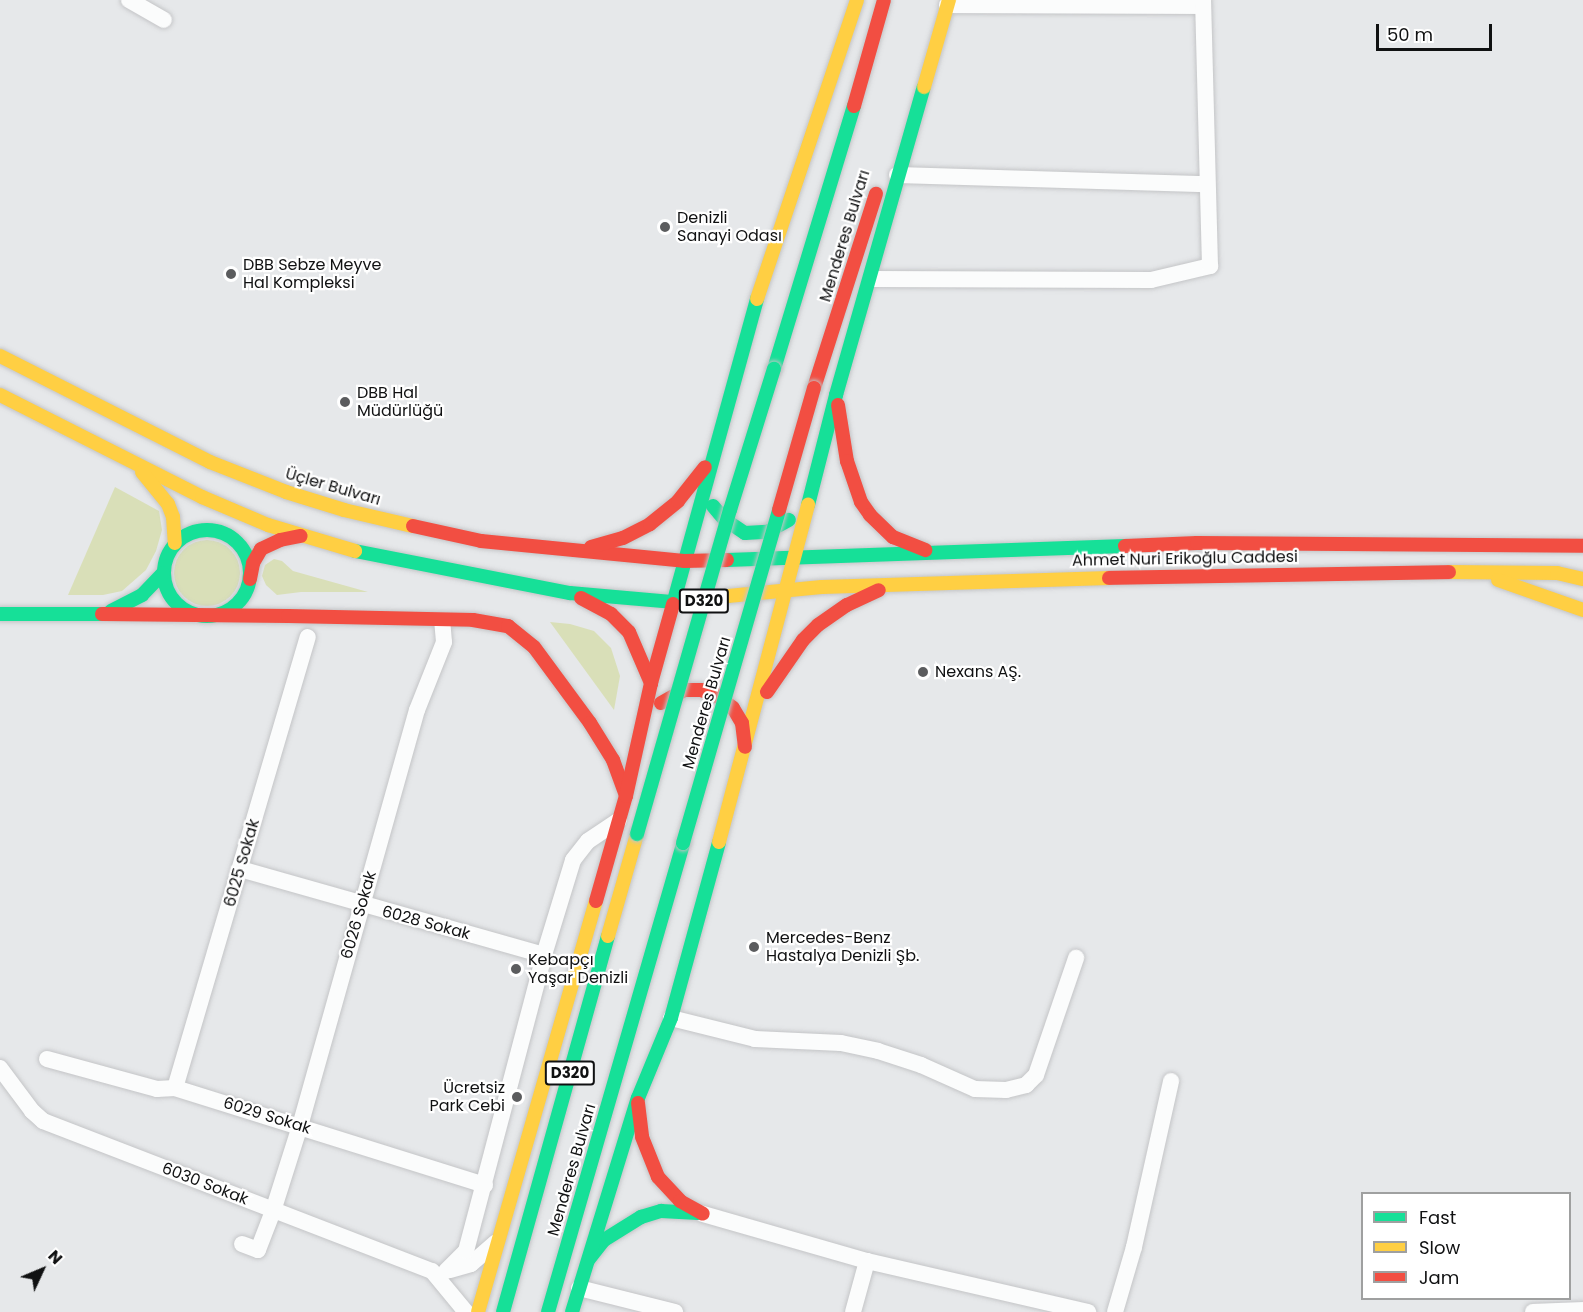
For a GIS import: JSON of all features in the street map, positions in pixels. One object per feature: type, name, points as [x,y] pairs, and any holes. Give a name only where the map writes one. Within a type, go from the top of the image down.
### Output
[{"type":"main road","points":[[478,1312],[626,796],[672,602],[764,272],[857,0]]},
{"type":"main road","name":"Menderes Bulvarı","points":[[503,1312],[730,510],[832,184],[884,0]]},
{"type":"main road","points":[[572,1312],[638,1098],[671,1018],[756,710],[836,395],[871,279],[897,175],[948,2]]},
{"type":"main road","name":"Menderes Bulvarı","points":[[548,1312],[814,388],[880,181]]},
{"type":"main road","name":"Üçler Bulvarı","points":[[0,356],[210,462],[286,492],[344,510],[481,541],[684,561],[795,558]]},
{"type":"main road","points":[[0,395],[202,497],[301,536],[346,549],[570,593],[672,602]]},
{"type":"main road","points":[[836,395],[847,461],[861,502],[870,515],[893,537],[919,549],[937,553]]},
{"type":"main road","points":[[712,457],[706,488],[713,506],[724,519],[746,533],[767,532],[792,518],[811,498]]},
{"type":"main road","points":[[575,551],[623,538],[650,524],[695,483],[712,457]]},
{"type":"main road","points":[[133,464],[153,483],[168,504],[173,517],[175,543]]},
{"type":"main road","points":[[287,611],[262,599],[254,591],[250,578],[249,563],[243,549],[233,538],[219,531],[192,531],[175,543],[165,560],[163,573],[166,587],[172,599],[182,608],[203,615],[224,613],[237,604],[246,592],[250,578],[253,563],[261,549],[280,540],[301,536]]},
{"type":"main road","points":[[1533,546],[1583,533]]},
{"type":"main road","name":"Ahmet Nuri Erikoğlu Caddesi","points":[[795,558],[1197,543],[1583,546]]},
{"type":"main road","points":[[1472,572],[1583,610]]},
{"type":"main road","points":[[102,614],[130,603],[163,573]]},
{"type":"main road","name":"Ahmet Nuri Erikoğlu Caddesi","points":[[672,602],[787,589],[1266,573],[1557,573],[1583,579]]},
{"type":"main road","points":[[756,710],[803,640],[818,625],[847,605],[893,585]]},
{"type":"main road","points":[[570,593],[599,606],[621,623],[635,642],[651,683]]},
{"type":"main road","points":[[0,614],[203,615],[397,607],[442,621],[498,622],[526,639],[554,671],[613,760],[626,796]]},
{"type":"main road","points":[[645,718],[670,696],[684,690],[701,690],[716,694],[733,708],[742,723],[745,747]]},
{"type":"main road","points":[[638,1098],[642,1137],[658,1178],[680,1201],[703,1214]]},
{"type":"main road","points":[[588,1260],[604,1240],[641,1217],[661,1211],[703,1214]]},
{"type":"main road","points":[[566,1312],[579,1288]]},
{"type":"street","points":[[129,0],[164,20]]},
{"type":"street","points":[[871,279],[1151,280],[1210,266],[1206,184],[1203,3],[948,2]]},
{"type":"street","points":[[897,175],[1206,184]]},
{"type":"street","name":"6026 Sokak","points":[[243,1244],[258,1250],[273,1211],[300,1126],[417,710],[444,642],[442,621]]},
{"type":"street","name":"6025 Sokak","points":[[175,1088],[308,637]]},
{"type":"street","points":[[439,1271],[466,1251],[544,955],[573,860],[588,841],[619,820]]},
{"type":"street","name":"6028 Sokak","points":[[240,869],[544,955]]},
{"type":"street","points":[[671,1018],[754,1039],[850,1045],[921,1065],[975,1089],[1006,1090],[1026,1086],[1036,1074],[1076,958]]},
{"type":"street","name":"6029 Sokak","points":[[47,1059],[157,1089],[175,1088],[485,1185]]},
{"type":"street","name":"6030 Sokak","points":[[0,1068],[42,1121],[273,1211],[439,1271],[466,1312]]},
{"type":"street","points":[[1115,1312],[1134,1247],[1171,1081]]},
{"type":"street","points":[[703,1214],[867,1261],[1088,1312]]},
{"type":"street","points":[[439,1271],[471,1264],[498,1239]]},
{"type":"street","points":[[853,1312],[867,1261]]},
{"type":"street","points":[[579,1288],[675,1312]]},
{"type":"street","points":[[1533,1312],[1583,1310]]},
{"type":"green space","points":[[115,487],[159,511],[162,530],[156,551],[146,570],[122,591],[103,595],[68,595]]},
{"type":"green space","points":[[207,540],[220,543],[230,550],[237,560],[240,573],[237,586],[230,596],[220,603],[207,606],[194,603],[184,596],[177,586],[174,573],[177,560],[184,550],[194,543]]},
{"type":"green space","points":[[274,559],[282,561],[293,571],[368,592],[301,592],[277,595],[266,585],[262,576],[265,565]]},
{"type":"green space","points":[[550,622],[570,624],[594,631],[611,648],[620,676],[614,710]]},
{"type":"traffic: fast","points":[[808,505],[836,395],[924,87]]},
{"type":"traffic: fast","points":[[774,369],[854,106]]},
{"type":"traffic: fast","points":[[673,604],[757,299]]},
{"type":"traffic: fast","points":[[637,834],[730,510],[774,369]]},
{"type":"traffic: fast","points":[[713,506],[724,519],[745,533],[767,532],[789,520]]},
{"type":"traffic: fast","points":[[683,843],[779,510]]},
{"type":"traffic: fast","points":[[207,530],[231,537],[243,549],[250,573],[243,597],[231,609],[207,616],[183,609],[171,597],[164,573],[171,549],[183,537],[207,530]]},
{"type":"traffic: fast","points":[[727,560],[1125,546]]},
{"type":"traffic: fast","points":[[355,551],[570,593],[672,602],[728,596]]},
{"type":"traffic: fast","points":[[111,611],[142,595],[163,573]]},
{"type":"traffic: fast","points":[[0,614],[102,614]]},
{"type":"traffic: fast","points":[[572,1312],[638,1098],[671,1018],[719,842]]},
{"type":"traffic: fast","points":[[548,1312],[683,843]]},
{"type":"traffic: fast","points":[[503,1312],[608,936]]},
{"type":"traffic: fast","points":[[589,1259],[604,1240],[641,1217],[661,1211],[698,1213]]},
{"type":"traffic: slow","points":[[757,299],[857,0]]},
{"type":"traffic: slow","points":[[924,87],[949,0]]},
{"type":"traffic: slow","points":[[0,356],[210,462],[286,492],[344,510],[413,526]]},
{"type":"traffic: slow","points":[[0,395],[202,497],[268,525],[355,551]]},
{"type":"traffic: slow","points":[[142,472],[168,504],[173,517],[175,543]]},
{"type":"traffic: slow","points":[[719,842],[808,505]]},
{"type":"traffic: slow","points":[[1449,572],[1557,573],[1583,579]]},
{"type":"traffic: slow","points":[[728,596],[822,587],[1109,578]]},
{"type":"traffic: slow","points":[[1498,580],[1583,610]]},
{"type":"traffic: slow","points":[[608,936],[637,834]]},
{"type":"traffic: slow","points":[[478,1312],[596,901]]},
{"type":"traffic: jam","points":[[854,106],[884,0]]},
{"type":"traffic: jam","points":[[814,388],[876,194]]},
{"type":"traffic: jam","points":[[779,510],[814,388]]},
{"type":"traffic: jam","points":[[838,405],[847,461],[861,502],[870,515],[893,537],[925,550]]},
{"type":"traffic: jam","points":[[591,547],[623,538],[650,524],[678,501],[705,467]]},
{"type":"traffic: jam","points":[[413,526],[481,541],[684,561],[727,560]]},
{"type":"traffic: jam","points":[[250,579],[253,563],[261,549],[280,540],[301,536]]},
{"type":"traffic: jam","points":[[1125,546],[1197,543],[1583,546]]},
{"type":"traffic: jam","points":[[1109,578],[1449,572]]},
{"type":"traffic: jam","points":[[767,692],[803,640],[818,625],[847,605],[879,590]]},
{"type":"traffic: jam","points":[[581,598],[611,614],[629,632],[651,683]]},
{"type":"traffic: jam","points":[[596,901],[626,796],[651,683],[673,604]]},
{"type":"traffic: jam","points":[[102,614],[288,616]]},
{"type":"traffic: jam","points":[[288,616],[473,620],[508,626],[534,647],[590,723],[613,760],[626,796]]},
{"type":"traffic: jam","points":[[661,703],[684,690],[701,690],[716,695],[733,708],[742,723],[745,747]]},
{"type":"traffic: jam","points":[[638,1103],[642,1137],[658,1177],[680,1201],[703,1214]]},
{"type":"place","name":"Denizli Sanayi Odası","points":[[665,227]]},
{"type":"place","name":"DBB Sebze Meyve Hal Kompleksi","points":[[231,274]]},
{"type":"place","name":"DBB Hal Müdürlüğü","points":[[345,402]]},
{"type":"place","name":"Nexans AŞ.","points":[[923,672]]},
{"type":"place","name":"Mercedes-Benz Hastalya Denizli Şb.","points":[[754,947]]},
{"type":"place","name":"Kebapçı Yaşar Denizli","points":[[516,969]]},
{"type":"place","name":"Ücretsiz Park Cebi","points":[[517,1097]]}]
